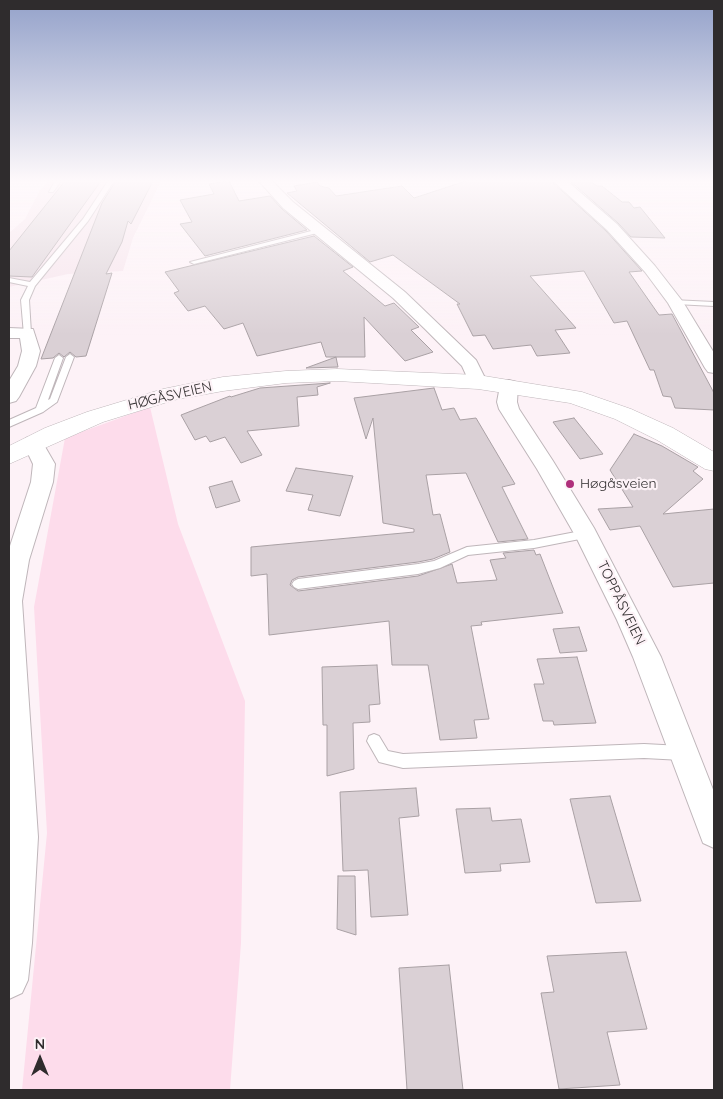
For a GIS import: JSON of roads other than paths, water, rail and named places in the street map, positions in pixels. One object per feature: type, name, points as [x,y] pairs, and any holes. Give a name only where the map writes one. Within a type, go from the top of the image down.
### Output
[{"type":"street","points":[[321,232],[398,295],[430,324],[470,364],[478,382]]},
{"type":"street","points":[[617,232],[632,246],[675,302],[714,368]]},
{"type":"street","points":[[9,333],[27,333],[31,346],[30,358],[9,397]]},
{"type":"street","name":"HØGÅSVEIEN","points":[[21,450],[95,417],[139,402],[223,384],[286,377],[337,375],[478,382],[560,394],[597,404],[666,434],[714,463]]},
{"type":"street","name":"TOPPÅSVEIEN","points":[[509,386],[507,402],[509,409],[546,466],[586,534],[647,657],[714,832]]},
{"type":"street","points":[[9,980],[14,943],[22,837],[9,601],[17,560],[42,482],[44,464],[40,454],[21,450]]},
{"type":"lane","points":[[27,333],[25,300],[32,285],[76,232]]},
{"type":"lane","points":[[194,262],[314,232]]},
{"type":"lane","points":[[9,280],[32,285]]},
{"type":"lane","points":[[675,302],[714,304]]},
{"type":"lane","points":[[9,424],[40,410],[54,400],[70,357]]},
{"type":"lane","points":[[40,410],[59,358]]},
{"type":"lane","points":[[298,584],[418,570],[436,565],[466,550],[534,544],[586,534]]},
{"type":"lane","points":[[374,741],[384,757],[403,761],[644,752],[684,753]]},
{"type":"place","name":"Høgåsveien","points":[[570,484]]}]
